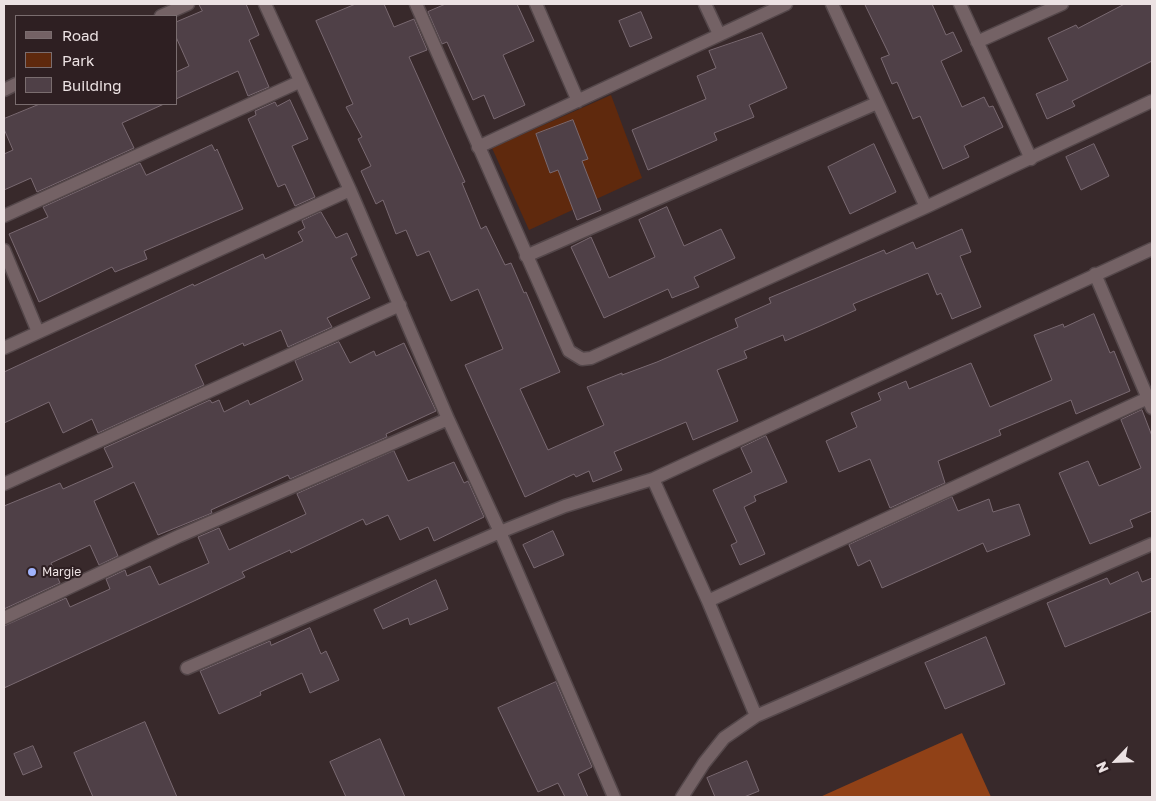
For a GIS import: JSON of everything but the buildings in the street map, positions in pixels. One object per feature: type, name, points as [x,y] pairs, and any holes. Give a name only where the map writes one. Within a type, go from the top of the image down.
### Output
[{"type":"street","points":[[163,15],[188,4]]},
{"type":"street","points":[[265,4],[350,190],[614,797]]},
{"type":"street","points":[[416,4],[569,351],[582,358],[591,358],[926,207],[1152,101]]},
{"type":"street","points":[[536,4],[578,101]]},
{"type":"street","points":[[705,4],[719,34]]},
{"type":"street","points":[[478,147],[786,4]]},
{"type":"street","points":[[832,4],[876,103],[926,207]]},
{"type":"street","points":[[960,4],[1031,159]]},
{"type":"street","points":[[977,42],[1062,4]]},
{"type":"street","points":[[4,216],[299,82]]},
{"type":"street","points":[[526,256],[876,103]]},
{"type":"street","points":[[4,348],[350,190]]},
{"type":"street","points":[[187,668],[500,532],[565,506],[653,479],[1152,249]]},
{"type":"street","points":[[4,250],[38,332]]},
{"type":"street","points":[[708,601],[1150,403],[1095,274]]},
{"type":"street","points":[[4,484],[400,305]]},
{"type":"street","points":[[4,618],[179,536],[448,419]]},
{"type":"street","points":[[653,479],[708,601],[756,716]]},
{"type":"street","points":[[682,797],[704,763],[724,738],[756,716],[1152,544]]},
{"type":"green space","points":[[611,95],[642,178],[529,230],[492,148]]},
{"type":"shaded area","points":[[962,733],[991,797],[820,797]]},
{"type":"place","name":"Margie","points":[[32,572]]}]
